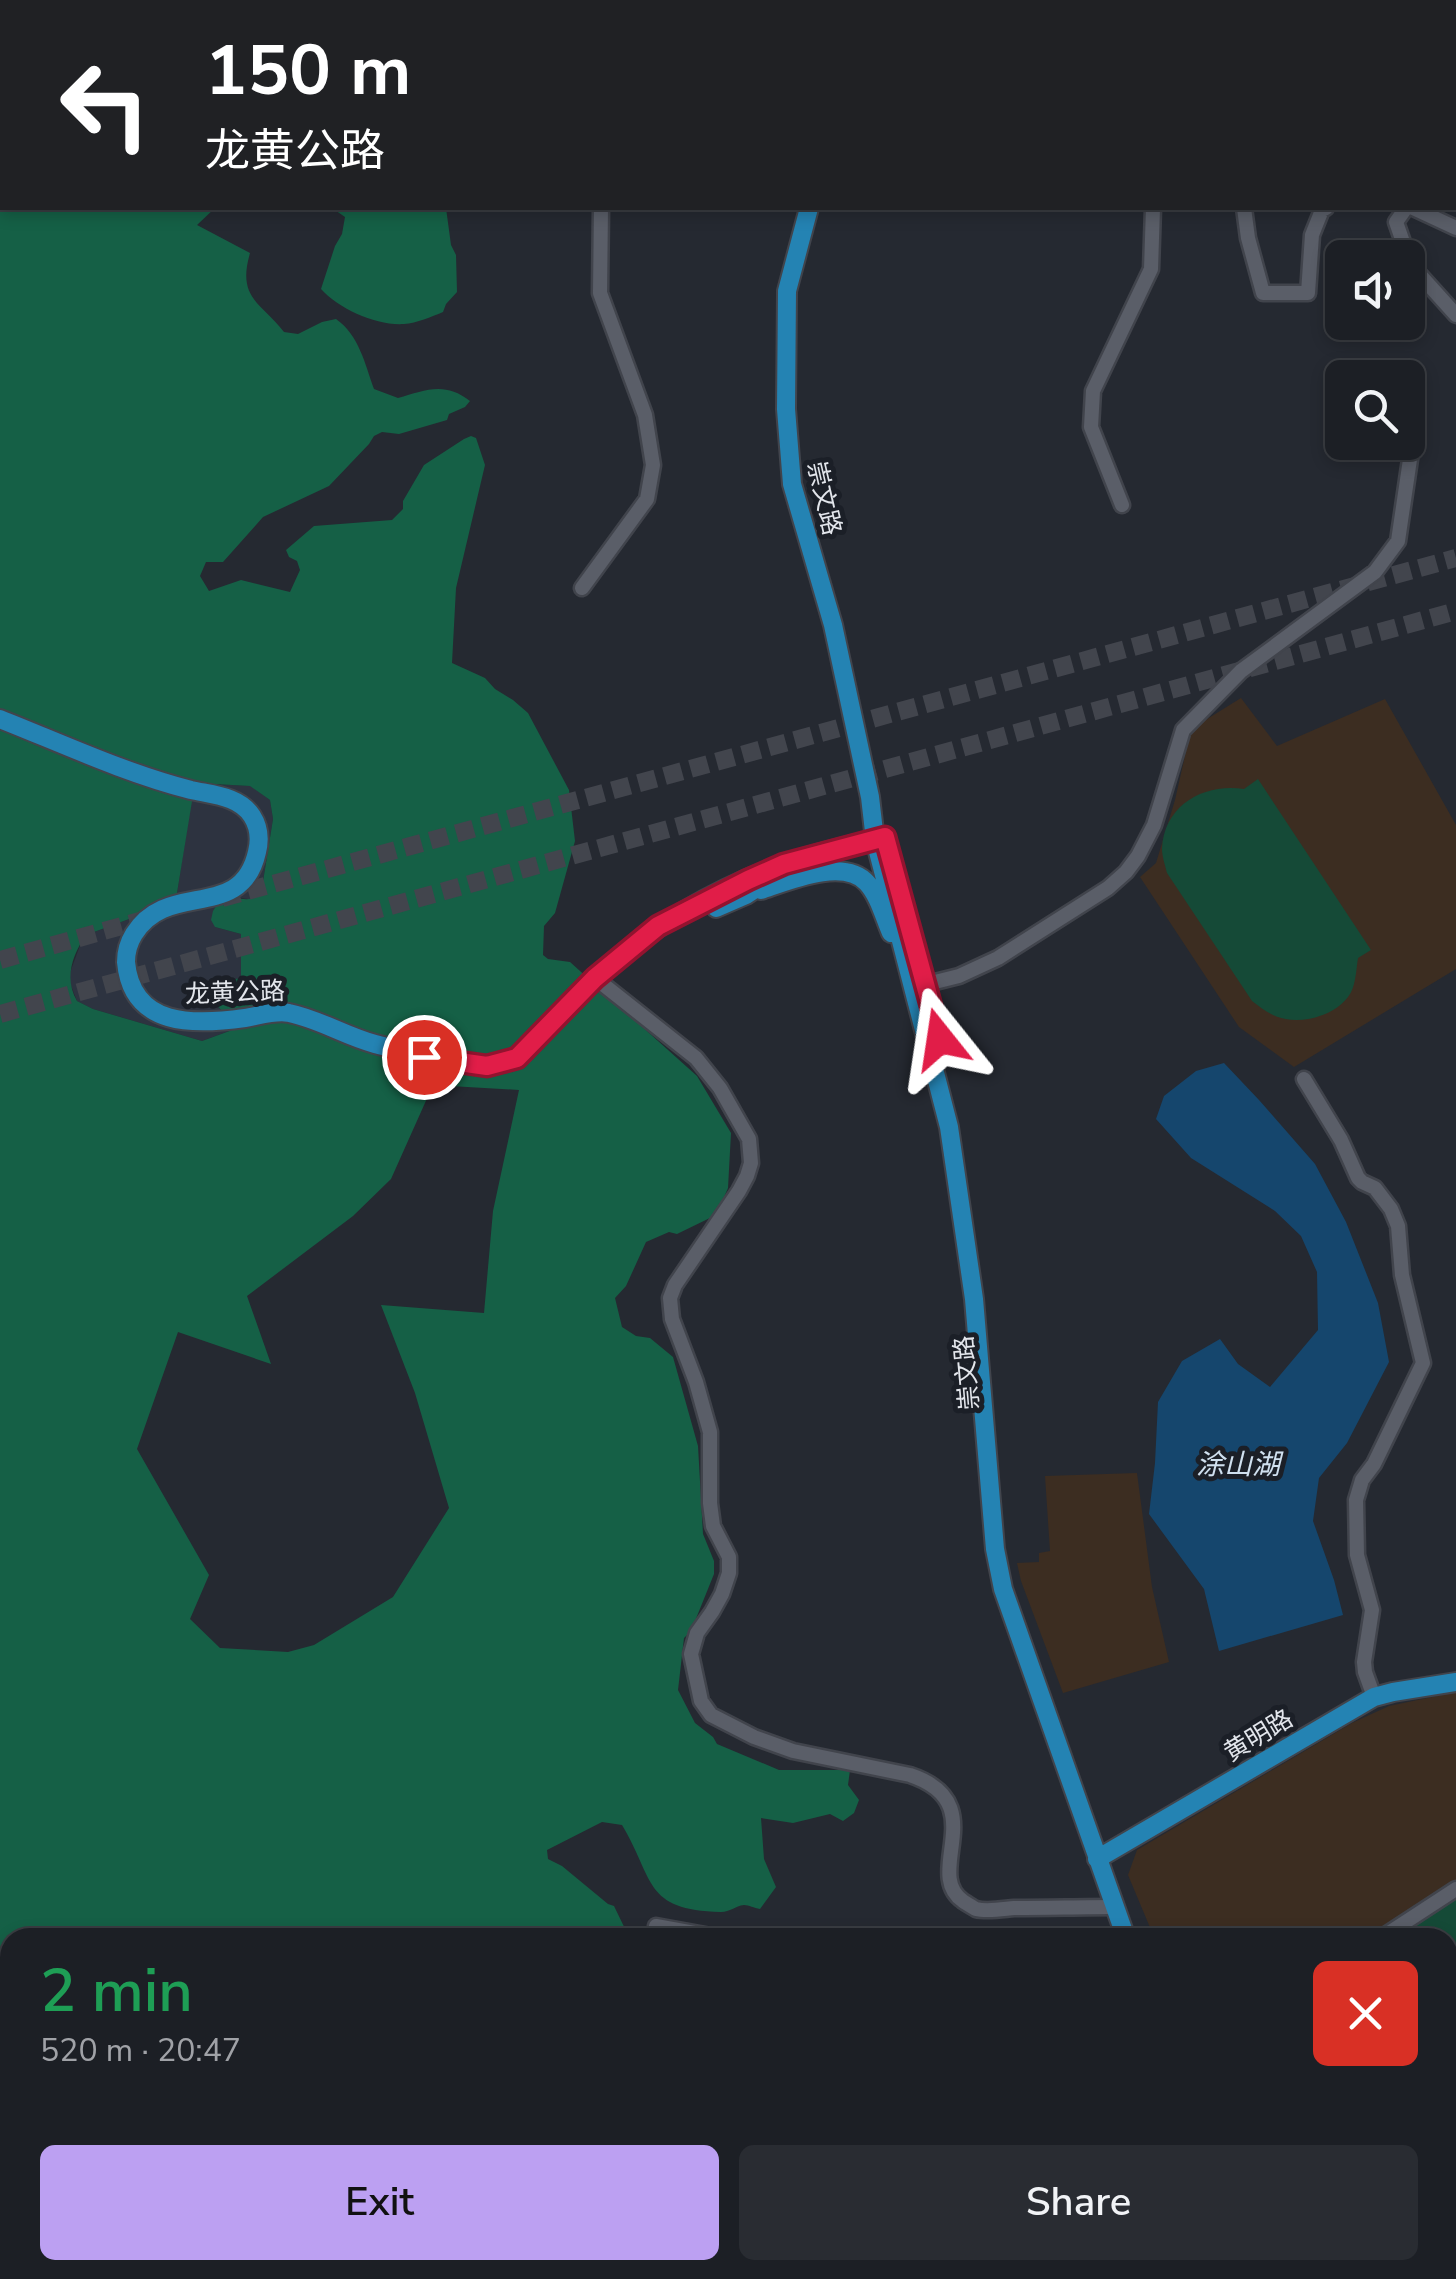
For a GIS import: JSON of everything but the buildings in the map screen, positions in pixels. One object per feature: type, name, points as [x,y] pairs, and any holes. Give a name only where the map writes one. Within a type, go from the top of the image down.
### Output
[{"type":"main road","name":"崇文路","points":[[808,210],[786,291],[786,409],[792,484],[833,624],[881,841],[955,1103],[985,1297],[1008,1566],[1122,1928]]},
{"type":"main road","name":"龙黄公路","points":[[0,719],[148,779],[241,802],[254,819],[260,840],[253,871],[238,887],[164,907],[142,920],[129,942],[126,961],[132,986],[148,1009],[168,1018],[208,1021],[285,1012],[355,1039],[424,1057],[487,1066],[517,1058],[595,978],[648,932],[786,869],[881,841]]},
{"type":"main road","points":[[739,891],[809,875],[838,871],[858,874],[872,891],[920,986]]},
{"type":"main road","name":"黄明路","points":[[1102,1856],[1374,1697],[1456,1682]]},
{"type":"main road","name":"崇文路","points":[[1102,1856],[1134,1928]]},
{"type":"street","points":[[582,588],[647,498],[653,464],[644,415],[600,293],[602,210]]},
{"type":"street","points":[[1122,506],[1091,427],[1093,392],[1151,269],[1153,210]]},
{"type":"street","points":[[1244,210],[1263,293],[1308,293],[1312,235],[1322,210]]},
{"type":"street","points":[[1405,210],[1396,222],[1411,264],[1456,314]]},
{"type":"street","points":[[1417,210],[1456,228]]},
{"type":"street","points":[[920,986],[978,968],[1108,888],[1126,872],[1154,824],[1183,730],[1241,671],[1375,572],[1398,541],[1410,460]]},
{"type":"street","points":[[595,978],[696,1058],[742,1124],[752,1152],[752,1163],[739,1191],[670,1298],[672,1319],[710,1432],[712,1526],[729,1557],[722,1594],[697,1633],[691,1654],[701,1701],[711,1715],[793,1751],[927,1780],[941,1791],[952,1813],[955,1832],[948,1880],[954,1895],[975,1909],[1114,1907]]},
{"type":"street","points":[[1304,1080],[1341,1140],[1358,1178],[1375,1188],[1391,1209],[1398,1226],[1402,1275],[1423,1363],[1374,1464],[1362,1480],[1356,1500],[1358,1556],[1372,1610],[1364,1662],[1374,1697]]},
{"type":"street","points":[[1396,1928],[1456,1888]]},
{"type":"street","points":[[656,1926],[667,1928]]},
{"type":"shaded area","points":[[1241,698],[1277,746],[1385,699],[1456,825],[1456,969],[1294,1067],[1239,1027],[1140,877],[1156,863],[1191,729]]},
{"type":"shaded area","points":[[194,783],[251,786],[270,800],[273,819],[261,894],[253,900],[231,896],[215,927],[241,934],[241,978],[224,982],[215,1004],[234,1022],[235,1029],[202,1041],[93,1009],[77,1001],[68,978],[86,935],[167,905],[177,893]]},
{"type":"shaded area","points":[[1137,1473],[1152,1587],[1169,1662],[1063,1693],[1017,1563],[1039,1562],[1039,1553],[1050,1551],[1045,1476]]},
{"type":"shaded area","points":[[1456,1692],[1456,1928],[1150,1928],[1128,1875],[1137,1850],[1352,1723],[1389,1706]]},
{"type":"green space","points":[[0,210],[213,210],[197,225],[250,253],[246,280],[249,290],[284,332],[298,334],[336,319],[356,342],[374,389],[398,398],[443,389],[470,401],[449,414],[447,420],[399,434],[382,432],[374,436],[329,486],[263,517],[223,562],[206,562],[200,576],[209,591],[241,580],[290,592],[300,570],[286,550],[314,526],[392,520],[403,509],[403,501],[424,465],[464,439],[476,438],[485,465],[456,588],[452,663],[485,678],[528,713],[569,790],[575,841],[555,913],[544,926],[543,955],[570,962],[697,1076],[731,1133],[728,1188],[714,1216],[677,1234],[669,1232],[646,1242],[626,1286],[615,1298],[622,1327],[636,1336],[650,1338],[673,1357],[698,1446],[703,1534],[714,1561],[714,1574],[691,1631],[684,1638],[678,1690],[695,1723],[717,1744],[779,1770],[850,1770],[848,1785],[859,1800],[854,1813],[843,1821],[830,1814],[793,1823],[761,1818],[764,1859],[776,1887],[760,1909],[744,1905],[724,1912],[696,1910],[664,1898],[647,1876],[622,1825],[602,1822],[547,1850],[548,1859],[614,1906],[625,1928],[0,1928]],"holes":[[[195,783],[250,786],[270,800],[273,819],[261,894],[243,899],[225,892],[211,920],[215,927],[241,934],[241,978],[224,981],[215,990],[215,1004],[234,1022],[235,1029],[202,1041],[77,1001],[70,976],[86,935],[167,905],[177,893]],[[433,1085],[519,1090],[493,1211],[484,1313],[381,1305],[415,1393],[449,1508],[393,1597],[314,1645],[288,1652],[220,1648],[190,1619],[209,1575],[137,1449],[178,1332],[271,1364],[247,1296],[353,1216],[391,1179]]]},
{"type":"green space","points":[[335,210],[446,210],[456,255],[457,292],[443,312],[404,324],[382,322],[359,315],[321,289],[345,217]]},
{"type":"green space","points":[[1258,779],[1371,950],[1358,958],[1348,997],[1333,1010],[1313,1018],[1282,1018],[1252,1001],[1167,873],[1164,861],[1164,833],[1170,820],[1189,800],[1215,790],[1244,789]]},
{"type":"green space","points":[[1456,1896],[1456,1928],[1408,1928]]},
{"type":"water","name":"涂山湖","points":[[1224,1063],[1315,1164],[1346,1222],[1378,1303],[1389,1362],[1347,1443],[1319,1478],[1313,1521],[1343,1615],[1219,1651],[1204,1589],[1149,1514],[1158,1402],[1182,1361],[1220,1339],[1238,1364],[1270,1387],[1318,1330],[1317,1272],[1301,1236],[1275,1211],[1191,1158],[1156,1119],[1164,1096],[1196,1071]]},
{"type":"tunnel","points":[[222,898],[1456,558]]},
{"type":"tunnel","points":[[0,1014],[1456,611]]},
{"type":"tunnel","points":[[0,960],[154,917]]},
{"type":"route","points":[[424,1057],[487,1066],[517,1058],[595,978],[658,926],[784,864],[885,837],[940,1039]]}]
